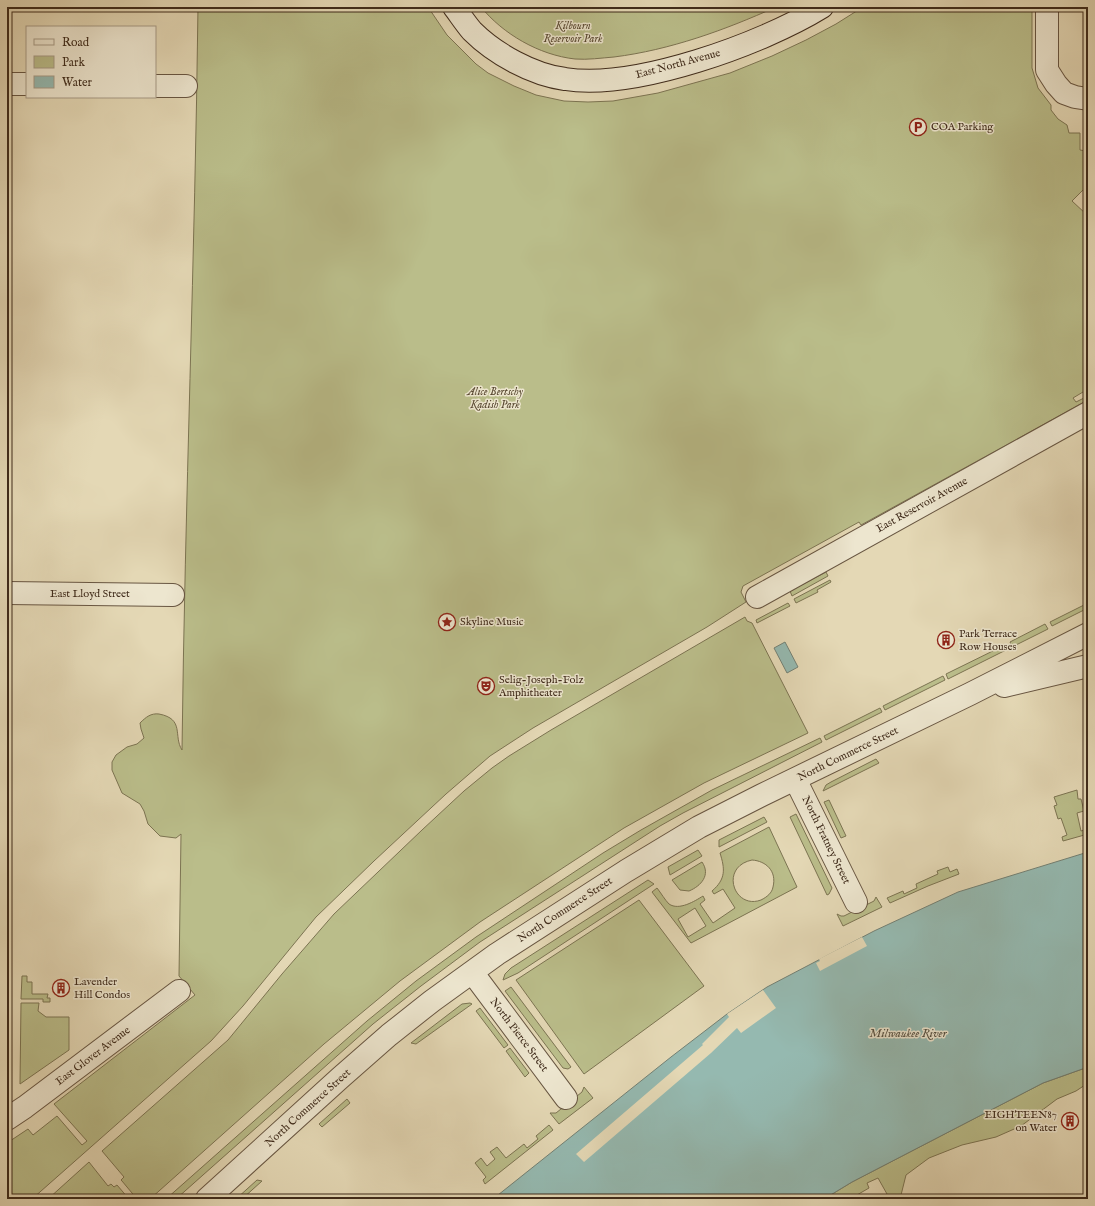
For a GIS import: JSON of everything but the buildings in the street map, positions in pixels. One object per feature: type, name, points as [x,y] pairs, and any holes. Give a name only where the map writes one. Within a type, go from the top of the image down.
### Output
[{"type":"street","name":"East North Avenue","points":[[454,7],[473,31],[495,50],[518,63],[539,72],[565,79],[595,81],[625,78],[684,64],[764,36],[822,7]]},
{"type":"street","points":[[1047,7],[1047,70],[1064,93],[1081,98]]},
{"type":"street","points":[[7,84],[26,84]]},
{"type":"street","points":[[156,86],[186,86]]},
{"type":"street","name":"East Reservoir Avenue","points":[[757,597],[1088,413]]},
{"type":"street","name":"East Lloyd Street","points":[[7,593],[173,595]]},
{"type":"street","name":"North Commerce Street","points":[[207,1199],[390,1035],[432,1001],[503,950],[681,837],[1088,634]]},
{"type":"street","name":"North Commerce Street","points":[[970,694],[1088,666]]},
{"type":"street","name":"North Fratney Street","points":[[795,779],[856,902]]},
{"type":"street","name":"North Pierce Street","points":[[472,972],[566,1098]]},
{"type":"street","name":"East Glover Avenue","points":[[7,1120],[179,991]]},
{"type":"green space","name":"Alice Bertschy Kadish Park","points":[[198,7],[428,7],[447,35],[476,64],[488,73],[536,95],[564,101],[588,102],[613,101],[658,93],[730,73],[806,40],[863,7],[1032,7],[1032,68],[1038,88],[1051,105],[1051,110],[1058,119],[1067,125],[1069,133],[1080,133],[1080,150],[1086,151],[1086,187],[1072,201],[1086,214],[1085,296],[1088,298],[1088,389],[1073,398],[1076,402],[1088,396],[1088,400],[861,525],[859,522],[743,586],[741,592],[746,602],[707,627],[533,728],[490,756],[446,794],[316,917],[243,1006],[211,1041],[32,1199],[7,1199],[7,1143],[28,1129],[33,1135],[57,1116],[82,1145],[87,1141],[54,1104],[195,995],[179,976],[181,834],[176,838],[160,836],[148,824],[140,804],[122,793],[112,770],[112,762],[116,755],[127,747],[137,744],[144,738],[140,723],[147,717],[154,714],[167,716],[172,720],[177,729],[179,745],[182,750]]},
{"type":"green space","name":"Kilbourn Reservoir Park","points":[[481,7],[776,7],[737,24],[676,44],[635,54],[614,57],[575,59],[548,53],[523,42],[500,26]]},
{"type":"green space","points":[[826,572],[828,576],[792,596],[790,591]]},
{"type":"green space","points":[[830,580],[831,582],[817,590],[818,592],[796,603],[794,599]]},
{"type":"green space","points":[[788,603],[790,606],[757,623],[756,620]]},
{"type":"green space","points":[[1088,603],[1088,608],[1052,626],[1050,622]]},
{"type":"green space","points":[[745,617],[747,621],[752,623],[808,733],[704,783],[624,828],[480,922],[400,981],[324,1044],[150,1199],[137,1199],[121,1180],[124,1177],[102,1151],[228,1040],[334,914],[464,791],[492,768],[551,730]]},
{"type":"green space","points":[[1045,624],[1048,629],[1012,647],[1010,642]]},
{"type":"green space","points":[[1005,645],[1008,649],[948,679],[946,674]]},
{"type":"green space","points":[[943,676],[945,680],[885,710],[883,706]]},
{"type":"green space","points":[[880,708],[882,712],[826,740],[824,736]]},
{"type":"green space","points":[[820,738],[822,742],[660,826],[480,942],[373,1024],[176,1199],[166,1199],[367,1021],[416,981],[476,937],[603,853],[641,830],[712,790]]},
{"type":"green space","points":[[876,759],[879,763],[823,791],[826,785]]},
{"type":"green space","points":[[1077,790],[1078,799],[1081,799],[1084,811],[1077,813],[1081,831],[1088,829],[1088,834],[1063,841],[1062,837],[1067,835],[1061,818],[1058,819],[1054,806],[1057,805],[1054,797]]},
{"type":"green space","points":[[829,800],[846,836],[841,838],[824,802]]},
{"type":"green space","points":[[796,814],[832,888],[827,895],[790,817]]},
{"type":"green space","points":[[764,817],[767,822],[719,847],[719,840]]},
{"type":"green space","points":[[769,827],[797,887],[691,943],[652,892],[657,888],[666,901],[673,906],[682,906],[703,896],[705,900],[700,904],[713,923],[735,908],[723,889],[714,894],[712,891],[717,887],[723,874],[723,864],[720,853]],"holes":[[[752,860],[762,862],[766,865],[772,872],[773,876],[774,881],[772,891],[761,900],[752,901],[744,899],[738,894],[734,886],[733,878],[736,871],[742,864]],[[695,908],[706,926],[688,937],[678,919]]]},
{"type":"green space","points":[[698,850],[702,856],[670,875],[668,867]]},
{"type":"green space","points":[[702,862],[705,867],[705,876],[701,883],[689,891],[680,890],[672,880]]},
{"type":"green space","points":[[948,867],[950,872],[957,869],[959,874],[890,903],[887,898],[903,891],[904,894],[917,888],[916,884],[938,874],[937,871]]},
{"type":"green space","points":[[648,880],[654,884],[518,973],[503,980],[505,974],[511,968]]},
{"type":"green space","points":[[876,897],[882,907],[843,926],[837,914],[844,916],[874,901]]},
{"type":"green space","points":[[639,900],[704,986],[584,1074],[516,980]]},
{"type":"green space","points":[[22,976],[27,976],[27,982],[32,982],[32,994],[48,994],[47,998],[50,998],[50,1002],[43,1002],[43,999],[21,999]]},
{"type":"green space","points":[[511,987],[571,1067],[568,1069],[563,1068],[505,991]]},
{"type":"green space","points":[[21,1003],[39,1003],[38,1011],[46,1017],[69,1017],[69,1050],[20,1084]]},
{"type":"green space","points":[[462,1004],[472,1004],[416,1044],[411,1043]]},
{"type":"green space","points":[[480,1008],[508,1045],[504,1048],[476,1011]]},
{"type":"green space","points":[[510,1048],[529,1073],[525,1077],[506,1051]]},
{"type":"green space","points":[[1088,1067],[1088,1083],[1076,1091],[1057,1099],[1021,1126],[996,1137],[962,1145],[929,1158],[906,1175],[900,1199],[877,1199],[887,1194],[878,1178],[867,1183],[869,1188],[850,1199],[824,1199],[852,1182],[1043,1083]]},
{"type":"green space","points":[[584,1087],[593,1098],[559,1124],[550,1113],[556,1113],[582,1092]]},
{"type":"green space","points":[[347,1099],[350,1103],[322,1127],[319,1124]]},
{"type":"green space","points":[[549,1125],[553,1130],[485,1184],[483,1180],[486,1177],[475,1163],[481,1158],[487,1166],[495,1159],[490,1152],[497,1147],[506,1158],[524,1144],[527,1148],[538,1139],[536,1136]]},
{"type":"green space","points":[[89,1162],[108,1186],[111,1184],[114,1187],[117,1185],[129,1199],[48,1199]]},
{"type":"green space","points":[[257,1180],[262,1181],[242,1199],[236,1199]]},
{"type":"water","points":[[785,642],[798,667],[787,673],[774,648]]},
{"type":"water","name":"Milwaukee River","points":[[1088,852],[1088,1067],[1043,1083],[852,1182],[824,1199],[493,1199],[671,1057],[727,1014],[767,987],[874,931],[958,892]]},
{"type":"pier","points":[[862,937],[867,946],[820,971],[816,963],[820,961],[819,959]]},
{"type":"pier","points":[[763,990],[776,1008],[741,1033],[737,1028],[711,1053],[584,1162],[576,1154],[703,1045],[702,1044],[729,1017],[727,1014]]},
{"type":"place","name":"COA Parking","points":[[918,127]]},
{"type":"place","name":"Skyline Music","points":[[447,622]]},
{"type":"place","name":"Park Terrace Row Houses","points":[[946,640]]},
{"type":"place","name":"Selig-Joseph-Folz Amphitheater","points":[[486,686]]},
{"type":"place","name":"Lavender Hill Condos","points":[[61,988]]},
{"type":"place","name":"EIGHTEEN87 on Water","points":[[1070,1121]]}]
